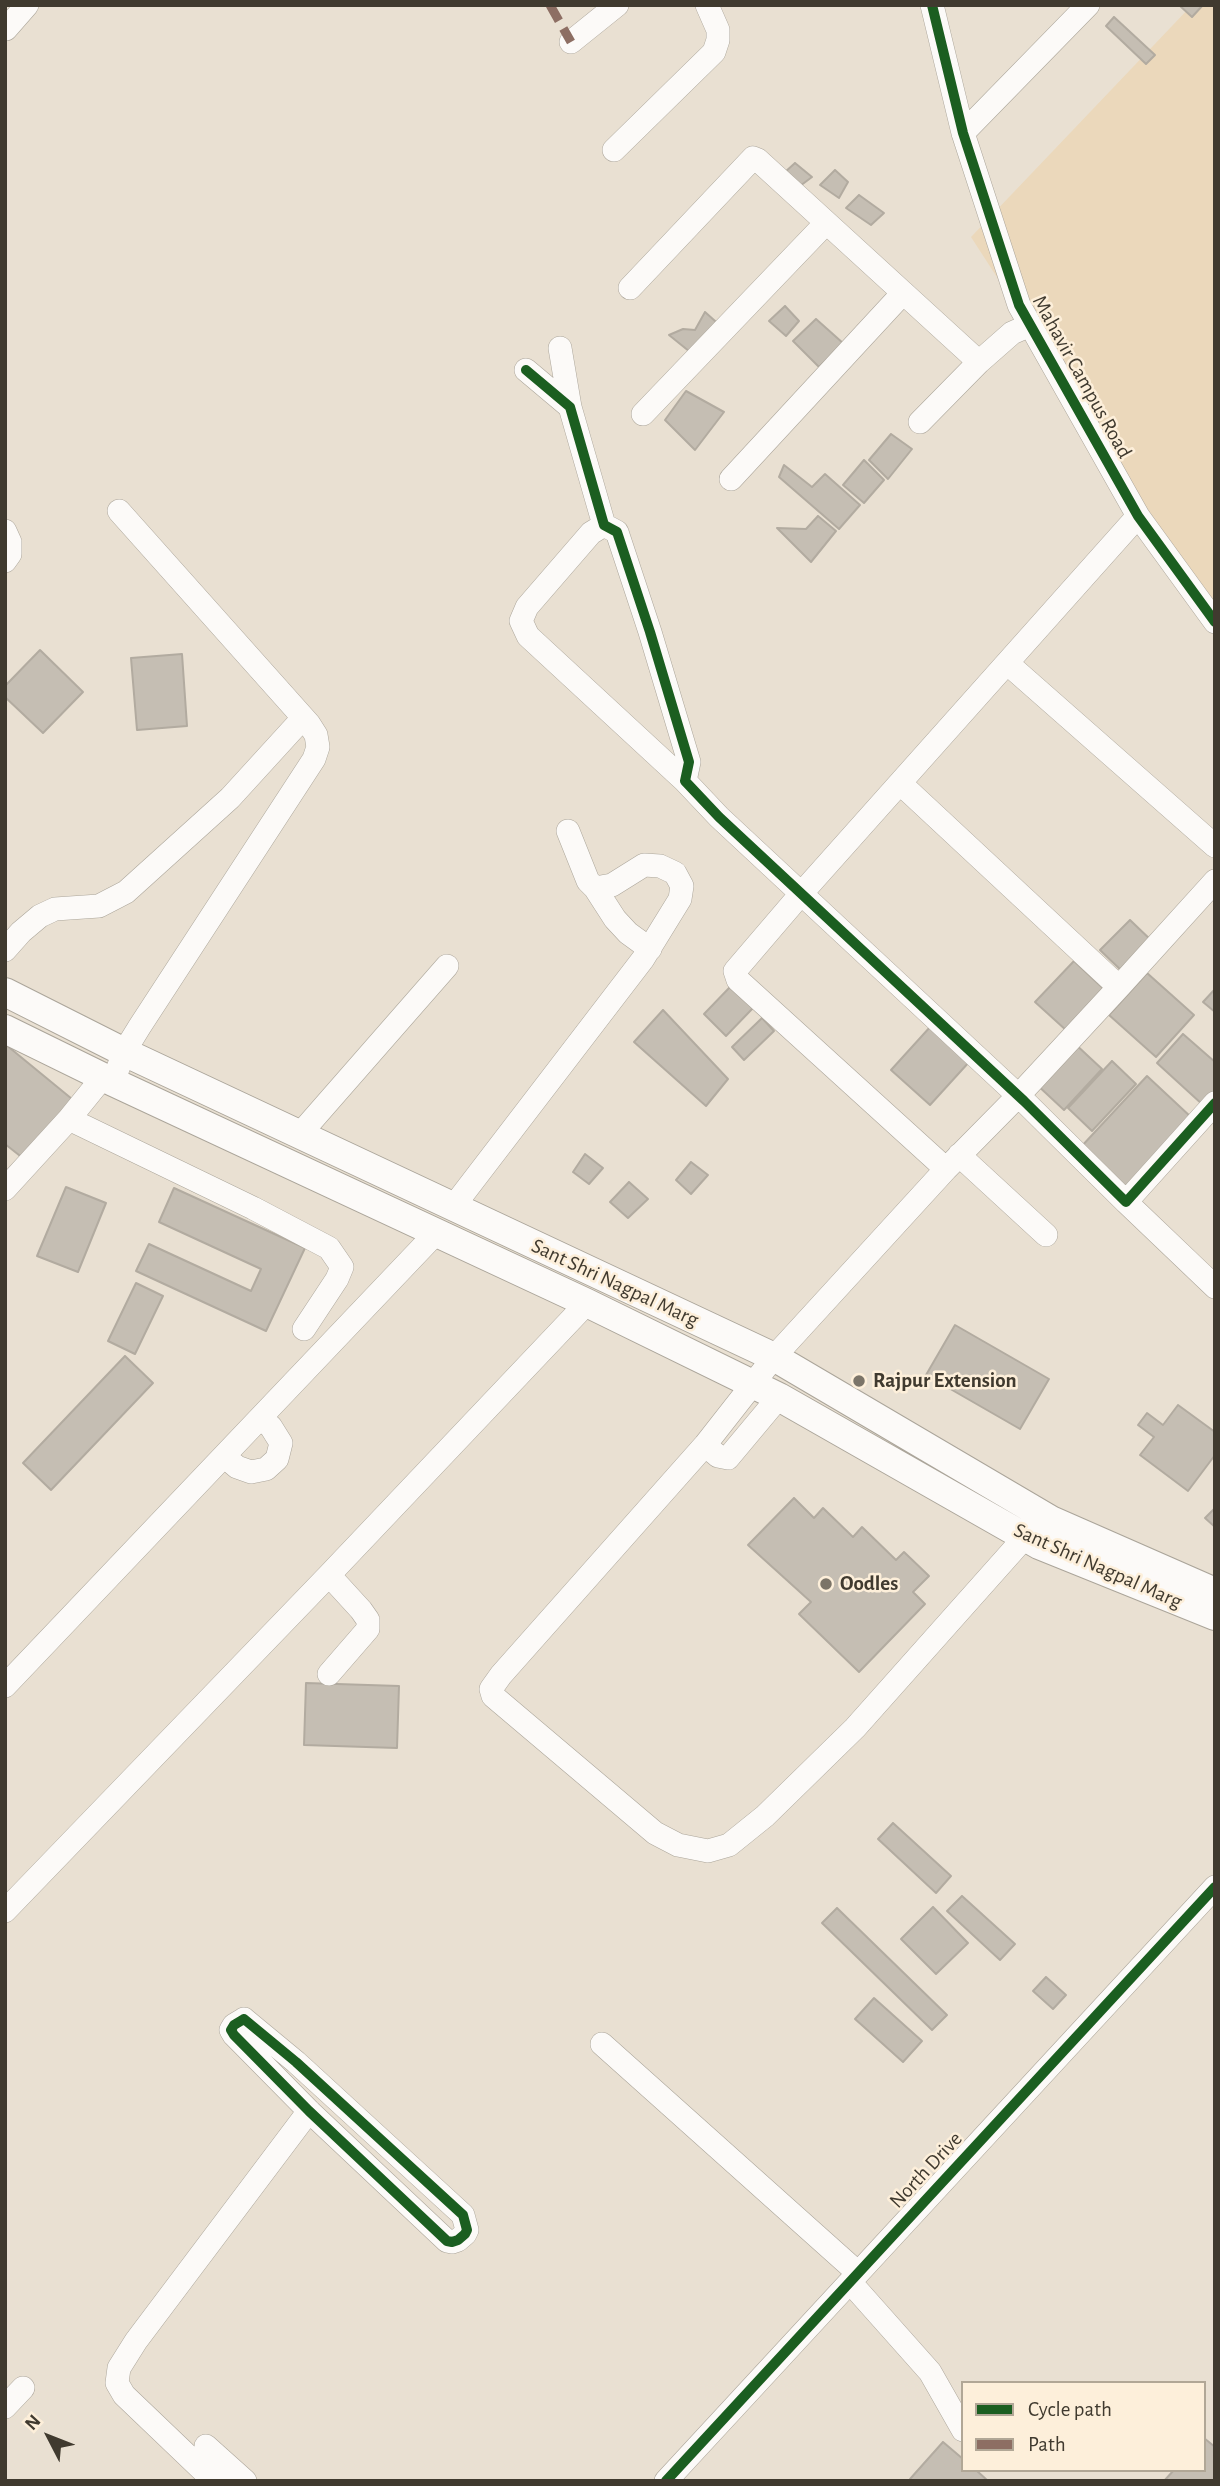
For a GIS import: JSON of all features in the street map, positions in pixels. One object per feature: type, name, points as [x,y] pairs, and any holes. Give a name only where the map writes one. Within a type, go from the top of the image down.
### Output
[{"type":"main road","name":"Sant Shri Nagpal Marg","points":[[5,992],[124,1052],[774,1357],[1051,1520],[1213,1594]]},
{"type":"main road","points":[[34,1043],[43,1043],[54,1033],[56,1027],[48,1014]]},
{"type":"main road","name":"Sant Shri Nagpal Marg","points":[[5,1029],[779,1397],[1040,1545],[1213,1594]]},
{"type":"street","points":[[6,29],[27,5]]},
{"type":"street","points":[[571,42],[617,5]]},
{"type":"street","points":[[614,150],[714,52],[718,30],[707,5]]},
{"type":"street","points":[[963,133],[1088,5]]},
{"type":"street","name":"Mahavir Campus Road","points":[[934,6],[963,133],[1019,305],[1138,516],[1215,622]]},
{"type":"street","points":[[630,288],[752,158],[758,160],[979,362]]},
{"type":"street","points":[[643,414],[826,223]]},
{"type":"street","points":[[731,478],[903,293]]},
{"type":"street","points":[[920,422],[979,362],[1012,333],[1030,325]]},
{"type":"street","points":[[560,348],[570,407],[604,525],[617,532],[689,762],[685,781]]},
{"type":"street","points":[[526,370],[570,407]]},
{"type":"street","points":[[5,1189],[108,1079],[314,759],[318,747],[316,735],[303,718],[118,511]]},
{"type":"street","points":[[1046,1235],[952,1162],[735,975],[737,968],[800,895],[1138,516]]},
{"type":"street","points":[[604,525],[591,533],[527,607],[522,621],[528,636],[685,781],[800,895],[1018,1096],[1215,1287]]},
{"type":"street","points":[[5,531],[10,542],[10,554],[5,561]]},
{"type":"street","points":[[1007,663],[1215,846]]},
{"type":"street","points":[[5,950],[40,916],[55,909],[99,906],[125,892],[230,798],[303,718]]},
{"type":"street","points":[[901,784],[1119,988]]},
{"type":"street","points":[[568,831],[588,881],[596,888],[615,919],[628,933],[650,949]]},
{"type":"street","points":[[453,1207],[650,949],[680,899],[682,886],[675,873],[660,866],[644,865],[612,884],[596,888]]},
{"type":"street","points":[[1025,1537],[855,1728],[765,1816],[729,1845],[708,1851],[678,1844],[655,1833],[493,1696],[491,1689],[705,1445],[774,1357],[952,1162],[1119,988],[1215,881]]},
{"type":"street","points":[[300,1135],[447,966]]},
{"type":"street","points":[[1126,1202],[1215,1103]]},
{"type":"street","points":[[69,1119],[329,1248],[342,1267],[304,1329]]},
{"type":"street","points":[[5,1686],[436,1233]]},
{"type":"street","points":[[5,1911],[329,1575],[586,1303]]},
{"type":"street","points":[[705,1445],[718,1456],[728,1458],[779,1397]]},
{"type":"street","points":[[224,1456],[237,1467],[251,1472],[266,1469],[277,1459],[281,1443],[271,1427],[261,1418]]},
{"type":"street","points":[[329,1575],[368,1620],[368,1629],[329,1674]]},
{"type":"street","name":"North Drive","points":[[666,2481],[1215,1886]]},
{"type":"street","points":[[239,2020],[248,2021],[296,2062],[463,2215],[467,2230],[465,2234],[458,2240],[447,2241],[309,2111],[234,2035],[231,2030],[239,2020]]},
{"type":"street","points":[[603,2044],[854,2277],[930,2372],[961,2427]]},
{"type":"street","points":[[214,2481],[124,2395],[117,2382],[119,2368],[136,2341],[309,2111]]},
{"type":"street","points":[[5,2407],[23,2388]]},
{"type":"street","points":[[206,2445],[245,2481]]},
{"type":"shaded area","points":[[1192,5],[1215,5],[1215,608],[1159,528],[971,237]]},
{"type":"building","points":[[1179,5],[1203,5],[1192,17]]},
{"type":"building","points":[[1114,17],[1155,55],[1146,64],[1106,26]]},
{"type":"building","points":[[795,163],[812,177],[800,186],[784,173]]},
{"type":"building","points":[[835,170],[848,182],[839,198],[820,185]]},
{"type":"building","points":[[859,195],[884,213],[871,225],[846,208]]},
{"type":"building","points":[[785,306],[799,321],[786,336],[769,321]]},
{"type":"building","points":[[705,312],[724,329],[695,356],[669,335],[683,329],[695,330]]},
{"type":"building","points":[[816,319],[844,344],[819,367],[793,341]]},
{"type":"building","points":[[686,391],[724,412],[695,450],[665,420]]},
{"type":"building","points":[[891,434],[912,449],[888,479],[869,460]]},
{"type":"building","points":[[864,460],[884,480],[864,503],[843,485]]},
{"type":"building","points":[[784,465],[812,487],[825,474],[860,505],[839,529],[779,477]]},
{"type":"building","points":[[818,516],[836,531],[811,562],[777,528],[806,529]]},
{"type":"building","points":[[40,650],[83,692],[43,733],[5,697],[5,686]]},
{"type":"building","points":[[182,654],[187,726],[137,730],[131,658]]},
{"type":"building","points":[[1130,920],[1155,944],[1126,975],[1100,950]]},
{"type":"building","points":[[1074,961],[1106,991],[1067,1031],[1035,1002]]},
{"type":"building","points":[[1147,973],[1194,1015],[1156,1057],[1109,1015]]},
{"type":"building","points":[[731,986],[753,1008],[726,1036],[704,1014]]},
{"type":"building","points":[[1215,989],[1215,1012],[1203,1002]]},
{"type":"building","points":[[663,1010],[728,1079],[706,1106],[634,1042]]},
{"type":"building","points":[[762,1018],[774,1031],[744,1060],[732,1047]]},
{"type":"building","points":[[931,1026],[970,1061],[930,1105],[891,1070]]},
{"type":"building","points":[[1183,1034],[1215,1062],[1215,1092],[1203,1105],[1157,1063]]},
{"type":"building","points":[[1073,1042],[1102,1069],[1064,1110],[1035,1083]]},
{"type":"building","points":[[5,1044],[72,1099],[24,1159],[5,1144]]},
{"type":"building","points":[[1112,1061],[1136,1084],[1092,1131],[1068,1108]]},
{"type":"building","points":[[1147,1076],[1192,1118],[1125,1190],[1080,1148]]},
{"type":"building","points":[[585,1154],[603,1168],[589,1184],[573,1172]]},
{"type":"building","points":[[691,1162],[708,1175],[691,1194],[676,1180]]},
{"type":"building","points":[[629,1182],[648,1199],[628,1218],[610,1202]]},
{"type":"building","points":[[66,1187],[106,1203],[78,1272],[37,1256]]},
{"type":"building","points":[[174,1188],[305,1248],[266,1331],[136,1271],[149,1244],[251,1291],[261,1269],[159,1222]]},
{"type":"building","points":[[136,1283],[163,1296],[135,1354],[108,1341]]},
{"type":"building","points":[[955,1325],[1049,1379],[1020,1429],[926,1375]]},
{"type":"building","points":[[125,1356],[153,1383],[51,1490],[23,1463]]},
{"type":"building","points":[[1178,1405],[1215,1432],[1215,1455],[1188,1491],[1140,1455],[1154,1437],[1138,1425],[1147,1413],[1163,1425]]},
{"type":"building","points":[[794,1498],[814,1518],[823,1508],[853,1537],[862,1527],[896,1560],[904,1552],[929,1576],[913,1592],[925,1604],[859,1672],[799,1614],[811,1602],[748,1545]]},
{"type":"building","points":[[1215,1508],[1215,1527],[1205,1518]]},
{"type":"building","points":[[306,1683],[399,1686],[397,1748],[304,1745]]},
{"type":"building","points":[[893,1823],[951,1876],[936,1893],[878,1839]]},
{"type":"building","points":[[962,1896],[1015,1944],[1000,1960],[947,1911]]},
{"type":"building","points":[[933,1907],[968,1943],[936,1974],[901,1939]]},
{"type":"building","points":[[837,1908],[947,2015],[932,2030],[822,1923]]},
{"type":"building","points":[[1046,1977],[1066,1995],[1053,2009],[1033,1991]]},
{"type":"building","points":[[874,1998],[922,2041],[903,2062],[855,2019]]},
{"type":"building","points":[[1206,2440],[1215,2447],[1215,2481],[1164,2481],[1172,2472],[1206,2472]]},
{"type":"building","points":[[943,2442],[961,2457],[961,2472],[978,2472],[988,2481],[913,2481],[910,2479]]},
{"type":"marked path","points":[[550,5],[571,42]]},
{"type":"cycle path","points":[[932,5],[963,133],[1019,305],[1138,516],[1215,622]]},
{"type":"cycle path","points":[[526,370],[570,407],[604,525],[617,532],[650,632],[689,762],[685,781],[719,817],[1024,1101],[1126,1202],[1215,1103]]},
{"type":"cycle path","points":[[666,2481],[1215,1887]]},
{"type":"cycle path","points":[[244,2019],[296,2062],[463,2215],[467,2230],[465,2234],[458,2240],[447,2241],[309,2111],[234,2035],[231,2030],[234,2025],[244,2019]]},
{"type":"place","name":"Rajpur Extension","points":[[859,1381]]},
{"type":"place","name":"Oodles","points":[[826,1584]]}]
